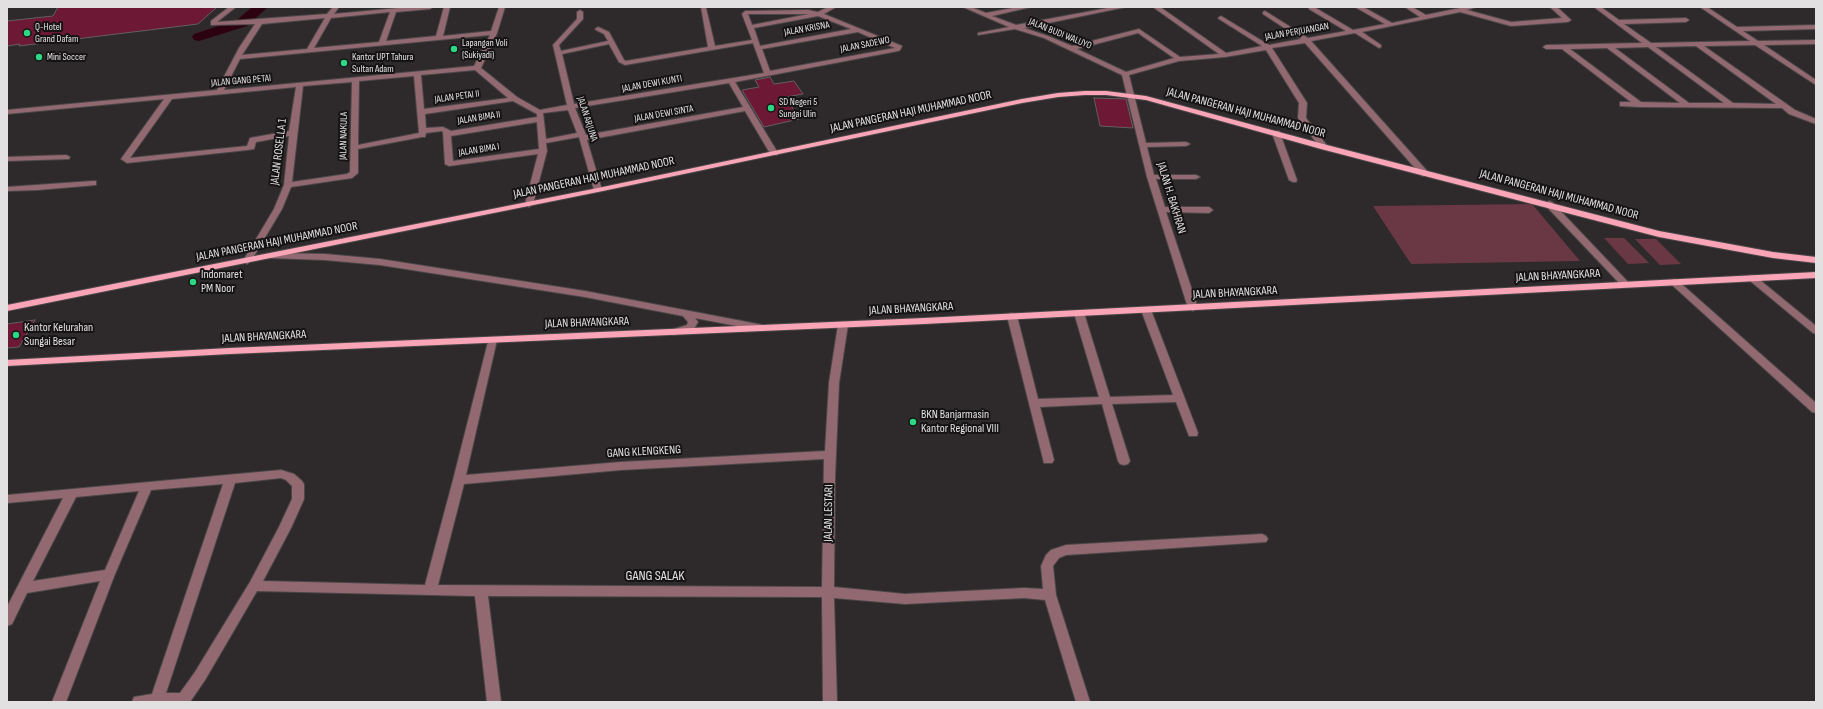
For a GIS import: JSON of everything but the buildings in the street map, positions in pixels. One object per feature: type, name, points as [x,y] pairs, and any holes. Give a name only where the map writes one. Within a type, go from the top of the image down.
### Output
[{"type":"main road","name":"JALAN PANGERAN HAJI MUHAMMAD NOOR","points":[[7,308],[598,190],[1022,101],[1058,95],[1085,93],[1130,95],[1146,98],[1425,174],[1698,242],[1773,255],[1816,260]]},
{"type":"main road","name":"JALAN BHAYANGKARA","points":[[7,363],[1193,308],[1816,274]]},
{"type":"street","points":[[233,7],[213,22],[213,24],[260,22],[430,7]]},
{"type":"street","points":[[310,49],[329,16],[336,7]]},
{"type":"street","points":[[439,37],[447,7]]},
{"type":"street","points":[[502,7],[494,33],[477,68],[514,99],[540,115],[543,151],[529,204]]},
{"type":"street","points":[[768,74],[750,27],[819,14],[833,7]]},
{"type":"street","name":"JALAN BUDI WALUYO","points":[[966,7],[1015,27],[1046,37],[1125,74]]},
{"type":"street","points":[[985,15],[1028,7]]},
{"type":"street","points":[[980,34],[1123,7]]},
{"type":"street","points":[[1156,7],[1226,55]]},
{"type":"street","points":[[1358,7],[1392,25]]},
{"type":"street","points":[[1408,7],[1426,18]]},
{"type":"street","points":[[1453,7],[1511,24],[1568,20],[1553,7]]},
{"type":"street","name":"JALAN PERJUANGAN","points":[[1125,74],[1179,59],[1226,55],[1392,25],[1473,7]]},
{"type":"street","points":[[1597,7],[1730,105]]},
{"type":"street","points":[[1703,7],[1816,83]]},
{"type":"street","points":[[703,8],[712,48]]},
{"type":"street","points":[[1311,8],[1379,46]]},
{"type":"street","points":[[382,42],[394,10]]},
{"type":"street","name":"JALAN SADEWO","points":[[750,27],[745,14],[748,12],[798,11],[819,14],[898,45],[899,47],[893,50],[768,74]]},
{"type":"street","points":[[580,12],[580,19],[556,45],[559,53],[611,42]]},
{"type":"street","points":[[1265,13],[1306,40],[1425,174]]},
{"type":"street","points":[[1221,18],[1268,47],[1303,103],[1302,118],[1324,147]]},
{"type":"street","points":[[1618,22],[1686,20]]},
{"type":"street","points":[[219,93],[238,57],[260,22]]},
{"type":"street","points":[[1737,29],[1816,27]]},
{"type":"street","points":[[598,29],[607,34],[621,62],[625,63],[755,41]]},
{"type":"street","name":"JALAN KRISNA","points":[[758,48],[859,30]]},
{"type":"street","points":[[1072,48],[1139,31],[1179,59]]},
{"type":"street","points":[[238,57],[382,42],[494,33]]},
{"type":"street","points":[[1546,47],[1816,42]]},
{"type":"street","points":[[1698,45],[1783,106],[1801,117],[1816,122]]},
{"type":"street","points":[[1609,46],[1688,104]]},
{"type":"street","points":[[1564,47],[1640,105]]},
{"type":"street","name":"JALAN ARJUNA","points":[[559,53],[571,108],[582,136],[598,190]]},
{"type":"street","name":"JALAN GANG PETAI","points":[[8,113],[477,68]]},
{"type":"street","points":[[417,74],[421,112]]},
{"type":"street","name":"JALAN DEWI KUNTI","points":[[540,115],[571,108],[768,74]]},
{"type":"street","points":[[1125,74],[1130,95]]},
{"type":"street","name":"JALAN NAKULA","points":[[288,185],[352,174],[354,172],[356,80]]},
{"type":"street","points":[[731,81],[774,153]]},
{"type":"street","name":"JALAN ROSELLA 1","points":[[247,261],[278,209],[288,185],[300,85]]},
{"type":"street","name":"JALAN H. BAKHRAN","points":[[1130,95],[1151,177],[1193,308]]},
{"type":"street","points":[[169,98],[125,159],[127,161],[248,148],[251,147],[252,141],[255,140],[293,134]]},
{"type":"street","name":"JALAN PETAI II","points":[[423,131],[421,112],[514,99]]},
{"type":"street","points":[[1622,104],[1783,106]]},
{"type":"street","name":"JALAN DEWI SINTA","points":[[542,142],[748,108]]},
{"type":"street","name":"JALAN BIMA II","points":[[423,131],[443,129],[447,131],[447,134],[540,115]]},
{"type":"street","points":[[354,148],[422,135],[423,131]]},
{"type":"street","points":[[1276,133],[1293,180]]},
{"type":"street","name":"JALAN BIMA I","points":[[447,134],[449,164],[543,151]]},
{"type":"street","points":[[1142,145],[1186,144]]},
{"type":"street","points":[[7,159],[66,157]]},
{"type":"street","points":[[1151,177],[1196,177]]},
{"type":"street","points":[[7,189],[93,183]]},
{"type":"street","points":[[1548,204],[1626,285]]},
{"type":"street","points":[[1161,209],[1209,210]]},
{"type":"street","points":[[325,257],[326,248],[334,242]]},
{"type":"street","points":[[271,256],[325,257],[380,262],[585,294],[763,328]]},
{"type":"street","points":[[1752,278],[1816,330]]},
{"type":"street","points":[[1674,282],[1816,409]]},
{"type":"street","points":[[1146,310],[1193,433]]},
{"type":"street","points":[[1079,313],[1124,461]]},
{"type":"street","points":[[672,332],[691,327],[693,322],[687,314]]},
{"type":"street","points":[[1012,316],[1048,460]]},
{"type":"street","name":"JALAN LESTARI","points":[[830,702],[828,592],[830,455],[834,383],[843,325]]},
{"type":"street","points":[[430,590],[459,480],[492,340]]},
{"type":"street","points":[[1034,403],[1180,398]]},
{"type":"street","name":"GANG KLENGKENG","points":[[459,480],[621,466],[830,455]]},
{"type":"street","points":[[7,499],[281,474],[290,477],[299,486],[298,499],[288,523],[254,586],[200,676],[182,702],[177,698],[139,702]]},
{"type":"street","points":[[157,699],[230,479]]},
{"type":"street","points":[[59,702],[108,574],[147,486]]},
{"type":"street","points":[[7,620],[72,493]]},
{"type":"street","points":[[1083,702],[1050,595],[1047,566],[1050,559],[1055,554],[1066,550],[1262,539]]},
{"type":"street","points":[[23,588],[108,574]]},
{"type":"street","name":"GANG SALAK","points":[[254,586],[430,590],[828,592],[904,599],[1001,594],[1050,595]]},
{"type":"street","points":[[481,590],[494,702]]},
{"type":"shaded area","points":[[1532,204],[1580,261],[1411,264],[1373,206]]},
{"type":"shaded area","points":[[1604,238],[1624,238],[1649,263],[1628,264]]},
{"type":"shaded area","points":[[1635,239],[1656,239],[1681,264],[1660,265]]},
{"type":"waterway","points":[[199,37],[242,23],[261,7]]},
{"type":"place","name":"Q-Hotel Grand Dafam","points":[[27,33]]},
{"type":"place","name":"Lapangan Voli (Sukiyadi)","points":[[454,49]]},
{"type":"place","name":"Mini Soccer","points":[[39,57]]},
{"type":"place","name":"Kantor UPT Tahura Sultan Adam","points":[[344,63]]},
{"type":"place","name":"SD Negeri 5 Sungai Ulin","points":[[771,108]]},
{"type":"place","name":"Indomaret PM Noor","points":[[193,282]]},
{"type":"place","name":"Kantor Kelurahan Sungai Besar","points":[[16,335]]},
{"type":"place","name":"BKN Banjarmasin Kantor Regional VIII","points":[[913,422]]}]
